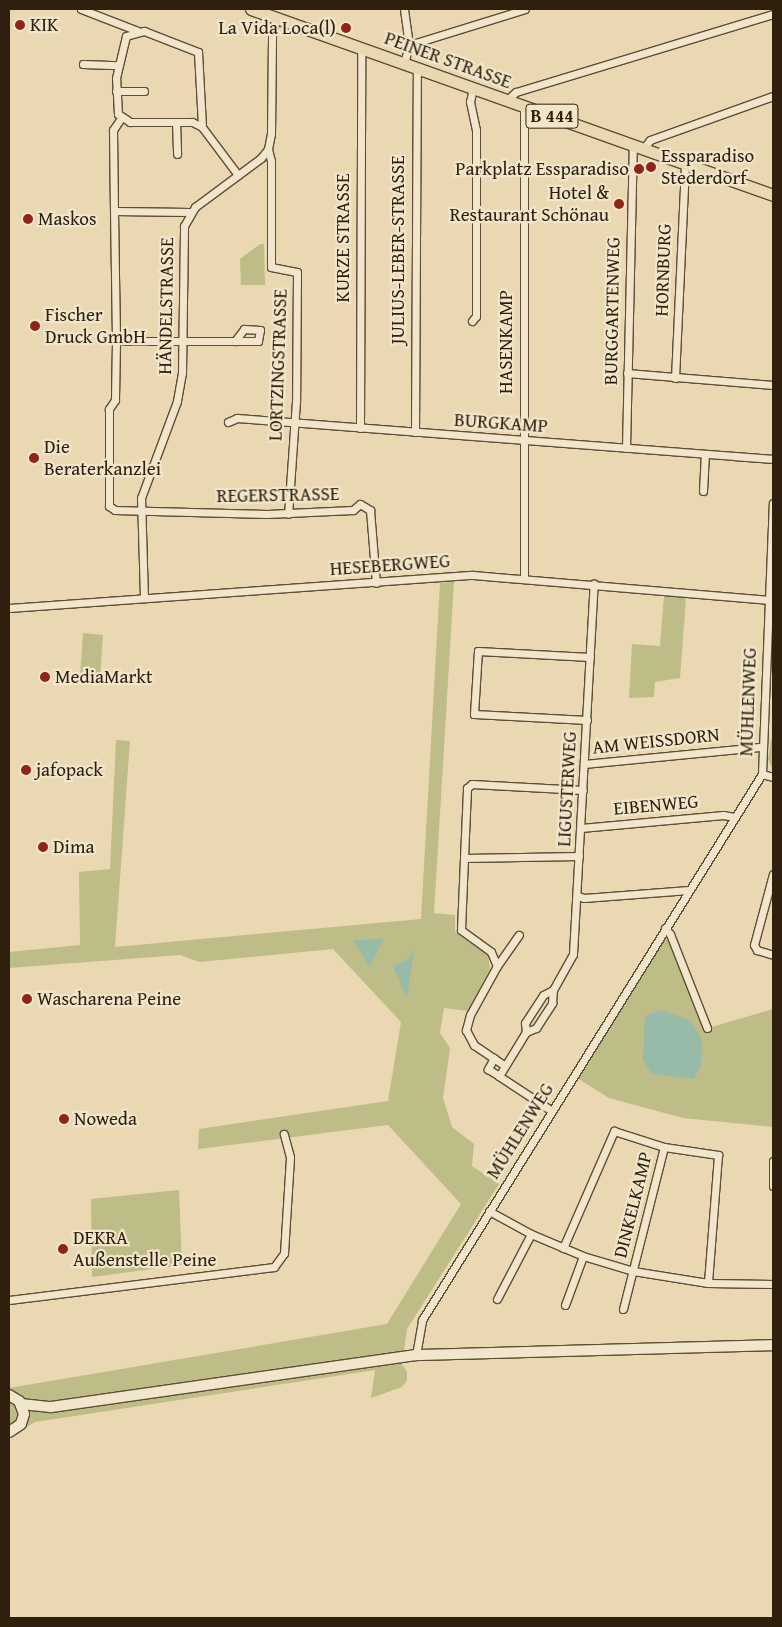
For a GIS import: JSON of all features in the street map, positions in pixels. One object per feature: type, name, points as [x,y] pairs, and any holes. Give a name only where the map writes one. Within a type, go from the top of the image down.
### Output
[{"type":"main road","name":"PEINER STRASSE","points":[[251,9],[773,195]]},
{"type":"main road","points":[[9,1394],[21,1404],[51,1407],[416,1355],[773,1345]]},
{"type":"main road","points":[[9,1432],[18,1428],[23,1419],[21,1404]]},
{"type":"main road","points":[[23,1419],[51,1407]]},
{"type":"street","points":[[82,9],[198,52],[202,126]]},
{"type":"street","points":[[404,9],[409,45],[404,63]]},
{"type":"street","points":[[409,45],[505,12],[525,9]]},
{"type":"street","points":[[507,100],[511,95],[525,90],[773,14]]},
{"type":"street","points":[[268,149],[272,134],[272,34],[276,18]]},
{"type":"street","points":[[138,31],[126,36],[118,65],[116,109],[121,118],[130,122],[192,122],[202,126],[238,175]]},
{"type":"street","name":"KURZE STRASSE","points":[[360,428],[361,48]]},
{"type":"street","points":[[83,64],[118,65]]},
{"type":"street","name":"JULIUS-LEBER-STRASSE","points":[[415,432],[416,68]]},
{"type":"street","points":[[472,321],[476,316],[476,130],[470,102],[473,88]]},
{"type":"street","points":[[116,91],[144,91]]},
{"type":"street","points":[[638,147],[650,140],[773,96]]},
{"type":"street","name":"HASENKAMP","points":[[524,106],[522,441],[524,578]]},
{"type":"street","name":"REGERSTRASSE","points":[[121,118],[113,130],[116,341],[115,400],[109,409],[108,503],[115,510],[288,514],[353,510],[360,504],[370,510],[376,583]]},
{"type":"street","points":[[176,122],[177,154]]},
{"type":"street","name":"BURGGARTENWEG","points":[[626,448],[627,373],[638,147]]},
{"type":"street","name":"HÄNDELSTRASSE","points":[[144,598],[140,511],[148,474],[177,401],[183,341],[183,235],[190,212],[268,149]]},
{"type":"street","name":"LORTZINGSTRASSE","points":[[268,149],[271,161],[271,267],[297,272],[294,423],[288,514]]},
{"type":"street","name":"HORNBURG","points":[[675,378],[685,164]]},
{"type":"street","points":[[114,211],[190,212]]},
{"type":"street","points":[[116,341],[235,341]]},
{"type":"street","points":[[627,373],[773,385]]},
{"type":"street","name":"BURGKAMP","points":[[228,422],[237,418],[773,460]]},
{"type":"street","points":[[703,491],[705,455]]},
{"type":"street","name":"MÜHLENWEG","points":[[416,1355],[422,1320],[762,774],[771,600],[773,503]]},
{"type":"street","name":"HESEBERGWEG","points":[[9,608],[473,575],[771,600]]},
{"type":"street","name":"LIGUSTERWEG","points":[[499,1076],[526,1032],[536,1028],[552,1003],[553,990],[573,954],[578,896],[594,584]]},
{"type":"street","points":[[587,720],[474,714],[478,652],[590,657]]},
{"type":"street","name":"AM WEISSDORN","points":[[584,764],[762,747]]},
{"type":"street","points":[[762,774],[773,777]]},
{"type":"street","points":[[497,966],[491,952],[461,930],[467,788],[472,784],[583,790]]},
{"type":"street","name":"EIBENWEG","points":[[581,828],[723,815],[734,817]]},
{"type":"street","points":[[464,858],[579,856]]},
{"type":"street","points":[[773,874],[754,944],[757,950],[773,955]]},
{"type":"street","points":[[578,896],[584,898],[682,888],[689,890]]},
{"type":"street","points":[[665,928],[670,934],[707,1028]]},
{"type":"street","points":[[505,1066],[470,1040],[466,1026],[497,966],[520,934]]},
{"type":"street","name":"LIGUSTERWEG","points":[[526,1032],[525,1023],[538,1002],[543,995],[553,990]]},
{"type":"street","points":[[494,1058],[488,1069],[552,1110]]},
{"type":"street","name":"DINKELKAMP","points":[[563,1248],[614,1131],[664,1147],[718,1155],[708,1283]]},
{"type":"street","points":[[9,1300],[274,1267],[284,1253],[290,1157],[284,1134]]},
{"type":"street","name":"DINKELKAMP","points":[[623,1309],[664,1147]]},
{"type":"street","points":[[773,1161],[773,1186]]},
{"type":"street","points":[[489,1211],[531,1234],[563,1248],[633,1271],[708,1283],[773,1284]]},
{"type":"street","points":[[497,1300],[531,1234]]},
{"type":"street","points":[[566,1305],[583,1256]]},
{"type":"shaded area","points":[[260,244],[264,244],[265,285],[241,285],[240,259]]},
{"type":"shaded area","points":[[454,582],[434,913],[455,915],[455,932],[488,955],[490,969],[468,1011],[444,1008],[440,1033],[450,1048],[443,1098],[452,1127],[474,1144],[472,1166],[499,1184],[407,1329],[402,1365],[407,1371],[407,1381],[402,1387],[371,1398],[375,1370],[35,1422],[9,1438],[9,1388],[387,1324],[461,1204],[388,1125],[198,1149],[199,1129],[388,1101],[401,1022],[333,949],[199,962],[180,955],[9,968],[9,952],[80,945],[79,872],[110,869],[116,740],[130,741],[115,947],[421,919],[440,583]]},
{"type":"shaded area","points":[[664,596],[686,598],[680,678],[655,682],[654,697],[629,698],[632,644],[660,646]]},
{"type":"shaded area","points":[[83,633],[103,635],[100,678],[80,677]]},
{"type":"shaded area","points":[[771,739],[773,739],[773,770],[768,759]]},
{"type":"shaded area","points":[[664,937],[671,943],[705,1029],[773,1009],[773,1127],[683,1118],[609,1098],[577,1078]]},
{"type":"shaded area","points":[[383,939],[370,967],[353,940]]},
{"type":"shaded area","points":[[414,948],[407,998],[393,967],[409,958]]},
{"type":"shaded area","points":[[661,1010],[691,1021],[702,1040],[701,1065],[694,1079],[652,1074],[643,1060],[645,1016]]},
{"type":"shaded area","points":[[179,1190],[182,1265],[92,1277],[91,1199]]},
{"type":"place","name":"KIK","points":[[20,25]]},
{"type":"place","name":"La Vida Loca(l)","points":[[346,28]]},
{"type":"place","name":"Essparadiso Stederdorf","points":[[651,167]]},
{"type":"place","name":"Parkplatz Essparadiso","points":[[639,169]]},
{"type":"place","name":"Hotel & Restaurant Schönau","points":[[619,204]]},
{"type":"place","name":"Maskos","points":[[28,219]]},
{"type":"place","name":"Fischer Druck GmbH","points":[[35,326]]},
{"type":"place","name":"Die Beraterkanzlei","points":[[34,458]]},
{"type":"place","name":"MediaMarkt","points":[[45,677]]},
{"type":"place","name":"jafopack","points":[[26,770]]},
{"type":"place","name":"Dima","points":[[43,847]]},
{"type":"place","name":"Wascharena Peine","points":[[27,999]]},
{"type":"place","name":"Noweda","points":[[64,1119]]},
{"type":"place","name":"DEKRA Außenstelle Peine","points":[[63,1249]]}]
